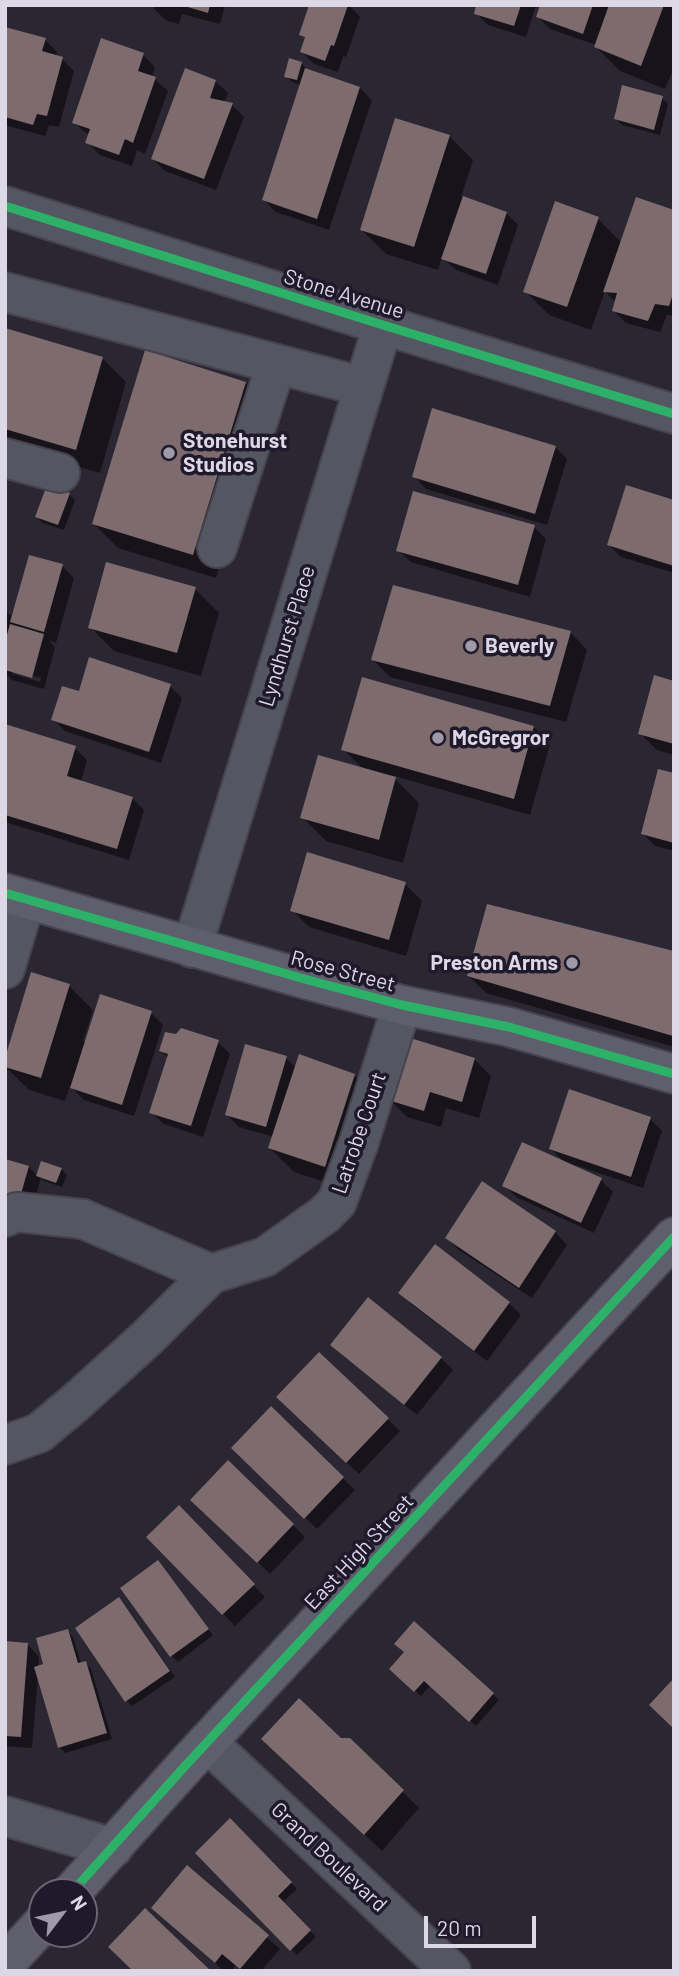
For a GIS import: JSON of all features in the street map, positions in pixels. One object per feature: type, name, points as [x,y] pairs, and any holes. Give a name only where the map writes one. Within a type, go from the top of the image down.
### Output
[{"type":"main road","name":"Rose Street","points":[[16,896],[192,948],[402,1005],[509,1027],[674,1074]]},
{"type":"main road","name":"East High Street","points":[[85,1878],[674,1237]]},
{"type":"main road","points":[[5,1964],[28,1939]]},
{"type":"street","name":"Stone Avenue","points":[[5,206],[674,414]]},
{"type":"street","points":[[5,292],[364,387]]},
{"type":"street","name":"Lyndhurst Place","points":[[192,948],[383,325]]},
{"type":"street","points":[[217,548],[276,365]]},
{"type":"street","points":[[5,458],[60,473]]},
{"type":"street","points":[[5,970],[16,896]]},
{"type":"street","name":"Latrobe Court","points":[[5,1445],[39,1433],[66,1411],[148,1337],[211,1275],[265,1257],[324,1215],[337,1202],[402,1005]]},
{"type":"street","points":[[5,1217],[17,1212],[83,1219],[211,1275]]},
{"type":"street","name":"Grand Boulevard","points":[[207,1742],[451,1971]]},
{"type":"street","points":[[5,1816],[113,1847]]},
{"type":"building","points":[[181,5],[210,5],[208,13]]},
{"type":"building","points":[[309,5],[348,5],[334,46],[331,45],[325,61],[300,52],[305,37],[299,35]]},
{"type":"building","points":[[476,5],[521,5],[514,26],[474,14]]},
{"type":"building","points":[[540,5],[593,5],[583,34],[536,17]]},
{"type":"building","points":[[609,5],[664,5],[641,66],[594,47]]},
{"type":"building","points":[[5,27],[46,38],[42,51],[63,57],[47,116],[37,114],[33,125],[5,117]]},
{"type":"building","points":[[101,38],[144,53],[138,71],[156,77],[133,143],[125,139],[119,155],[85,143],[90,129],[72,123]]},
{"type":"building","points":[[289,58],[302,62],[297,80],[284,77]]},
{"type":"building","points":[[185,68],[216,80],[210,98],[233,103],[204,179],[151,159]]},
{"type":"building","points":[[305,68],[360,87],[317,219],[262,200]]},
{"type":"building","points":[[622,85],[663,96],[654,130],[614,119]]},
{"type":"building","points":[[395,118],[450,135],[414,247],[360,230]]},
{"type":"building","points":[[463,196],[507,212],[486,274],[441,259]]},
{"type":"building","points":[[636,197],[674,210],[674,291],[669,306],[655,304],[648,321],[612,311],[617,293],[603,292]]},
{"type":"building","points":[[555,201],[599,217],[567,307],[523,292]]},
{"type":"building","points":[[5,328],[103,357],[76,450],[5,429]]},
{"type":"building","name":"Stonehurst Studios","points":[[145,350],[246,382],[193,555],[92,524]]},
{"type":"building","points":[[432,408],[556,446],[535,514],[412,477]]},
{"type":"building","points":[[47,485],[70,493],[58,525],[35,517]]},
{"type":"building","points":[[626,485],[674,500],[674,566],[607,545]]},
{"type":"building","points":[[413,491],[535,525],[518,585],[396,551]]},
{"type":"building","points":[[29,555],[63,564],[44,632],[10,622]]},
{"type":"building","points":[[106,562],[196,587],[177,653],[88,628]]},
{"type":"building","name":"Beverly","points":[[393,585],[571,631],[550,706],[371,660]]},
{"type":"building","points":[[10,624],[44,634],[32,678],[5,670],[5,642]]},
{"type":"building","points":[[89,657],[171,684],[149,752],[51,720],[62,686],[79,691]]},
{"type":"building","points":[[654,675],[674,681],[674,744],[638,734]]},
{"type":"building","name":"McGregror","points":[[362,677],[534,726],[514,799],[341,750]]},
{"type":"building","points":[[5,724],[76,746],[67,776],[133,797],[117,849],[5,815]]},
{"type":"building","points":[[318,755],[396,777],[379,840],[300,818]]},
{"type":"building","points":[[658,769],[674,773],[674,843],[641,834]]},
{"type":"building","points":[[307,852],[406,882],[389,940],[290,911]]},
{"type":"building","name":"Preston Arms","points":[[487,904],[674,951],[673,1036],[467,976]]},
{"type":"building","points":[[31,972],[70,984],[41,1078],[5,1067],[5,1058]]},
{"type":"building","points":[[100,994],[152,1011],[122,1105],[70,1088]]},
{"type":"building","points":[[181,1028],[219,1040],[191,1126],[149,1113],[168,1054],[159,1051],[165,1032],[176,1034]]},
{"type":"building","points":[[407,1037],[475,1058],[462,1102],[430,1092],[424,1111],[388,1100]]},
{"type":"building","points":[[245,1044],[287,1056],[266,1127],[225,1115]]},
{"type":"building","points":[[299,1054],[355,1074],[325,1167],[268,1148]]},
{"type":"building","points":[[569,1089],[651,1117],[631,1177],[549,1149]]},
{"type":"building","points":[[522,1142],[602,1178],[581,1223],[502,1186]]},
{"type":"building","points":[[5,1159],[29,1166],[19,1201],[5,1197]]},
{"type":"building","points":[[41,1161],[62,1168],[56,1183],[36,1176]]},
{"type":"building","points":[[482,1181],[556,1231],[519,1288],[445,1238]]},
{"type":"building","points":[[435,1244],[510,1302],[474,1351],[398,1293]]},
{"type":"building","points":[[368,1297],[442,1357],[404,1405],[330,1345]]},
{"type":"building","points":[[319,1352],[389,1418],[346,1463],[276,1397]]},
{"type":"building","points":[[271,1406],[344,1477],[304,1519],[231,1448]]},
{"type":"building","points":[[228,1460],[294,1524],[257,1563],[190,1500]]},
{"type":"building","points":[[179,1505],[255,1584],[222,1615],[146,1537]]},
{"type":"building","points":[[158,1560],[209,1629],[170,1657],[120,1588]]},
{"type":"building","points":[[119,1597],[170,1671],[125,1702],[75,1628]]},
{"type":"building","points":[[414,1621],[494,1693],[469,1722],[424,1681],[414,1692],[389,1669],[404,1652],[394,1644]]},
{"type":"building","points":[[68,1629],[78,1663],[86,1661],[107,1733],[58,1748],[34,1667],[43,1664],[36,1638]]},
{"type":"building","points":[[5,1641],[28,1643],[21,1737],[5,1736]]},
{"type":"building","points":[[674,1678],[674,1729],[649,1705]]},
{"type":"building","points":[[299,1698],[341,1738],[350,1738],[404,1790],[364,1835],[261,1739]]},
{"type":"building","points":[[230,1818],[292,1882],[278,1896],[311,1930],[290,1951],[195,1853]]},
{"type":"building","points":[[187,1865],[269,1935],[240,1969],[222,1954],[215,1963],[151,1908]]},
{"type":"building","points":[[145,1908],[211,1971],[133,1971],[108,1947]]},
{"type":"cycle path","points":[[5,206],[674,414]]},
{"type":"cycle path","points":[[5,893],[308,980],[402,1005],[509,1027],[674,1074]]},
{"type":"cycle path","points":[[85,1878],[674,1237]]},
{"type":"place","name":"Stonehurst Studios","points":[[169,453]]},
{"type":"place","name":"Beverly","points":[[471,646]]},
{"type":"place","name":"McGregror","points":[[438,738]]},
{"type":"place","name":"Preston Arms","points":[[572,963]]}]
